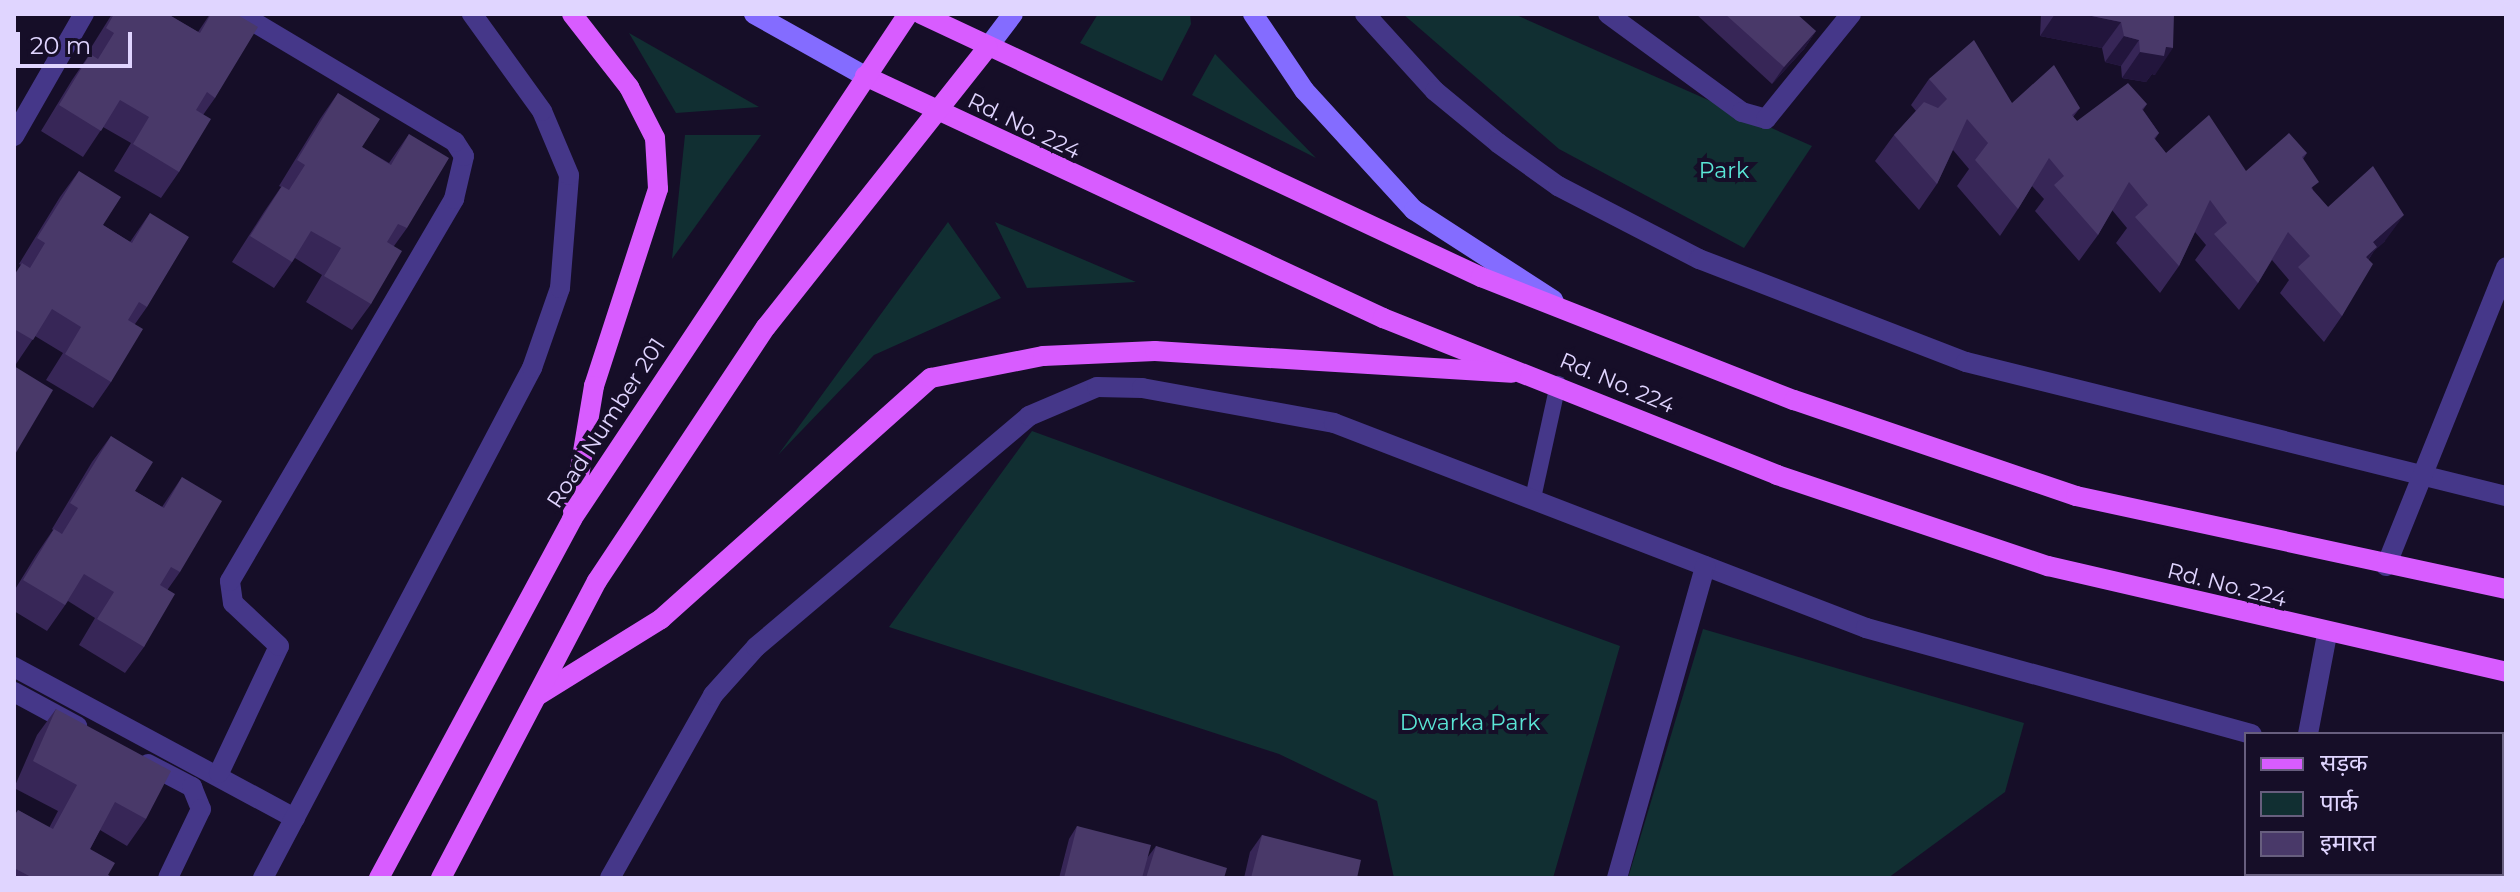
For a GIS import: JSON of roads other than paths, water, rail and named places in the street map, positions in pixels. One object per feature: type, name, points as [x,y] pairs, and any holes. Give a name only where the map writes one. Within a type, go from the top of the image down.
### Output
[{"type":"main road","points":[[572,14],[629,87],[655,138],[658,189],[594,386],[572,519]]},
{"type":"main road","name":"Rd. No. 224","points":[[754,14],[865,76],[1383,318],[1558,384],[1777,475],[2048,566],[2327,634],[2506,672]]},
{"type":"main road","name":"Road Number 201","points":[[379,878],[572,519],[908,14]]},
{"type":"main road","points":[[921,14],[1481,277],[1562,306],[1794,400],[2076,496],[2386,566],[2506,589]]},
{"type":"main road","points":[[441,878],[597,581],[766,327],[942,112],[1013,14]]},
{"type":"main road","points":[[1253,14],[1304,90],[1414,210],[1562,306]]},
{"type":"main road","points":[[537,696],[661,619],[931,378],[1043,356],[1155,351],[1535,375]]},
{"type":"street","points":[[14,136],[84,14]]},
{"type":"street","points":[[219,773],[279,646],[233,603],[230,581],[454,199],[464,156],[455,142],[240,14]]},
{"type":"street","points":[[263,878],[532,368],[560,288],[569,175],[542,111],[472,14]]},
{"type":"street","points":[[1365,14],[1435,91],[1498,143],[1631,228],[1699,259],[1966,362],[2416,477],[2506,496]]},
{"type":"street","points":[[1608,14],[1742,112],[1766,119],[1851,14]]},
{"type":"street","points":[[2386,566],[2416,477],[2506,267]]},
{"type":"street","points":[[610,878],[713,695],[756,647],[1029,416],[1097,387],[1142,388],[1307,415],[1926,647],[2245,732]]},
{"type":"street","points":[[1617,878],[1705,566]]},
{"type":"street","points":[[2308,732],[2327,634]]},
{"type":"street","points":[[14,667],[219,773],[295,818]]},
{"type":"street","points":[[14,692],[192,787],[201,809],[168,878]]},
{"type":"lane","points":[[1533,498],[1558,384]]},
{"type":"park label","name":"Park","points":[[1724,171]]},
{"type":"park label","name":"Dwarka Park","points":[[1470,723]]}]
